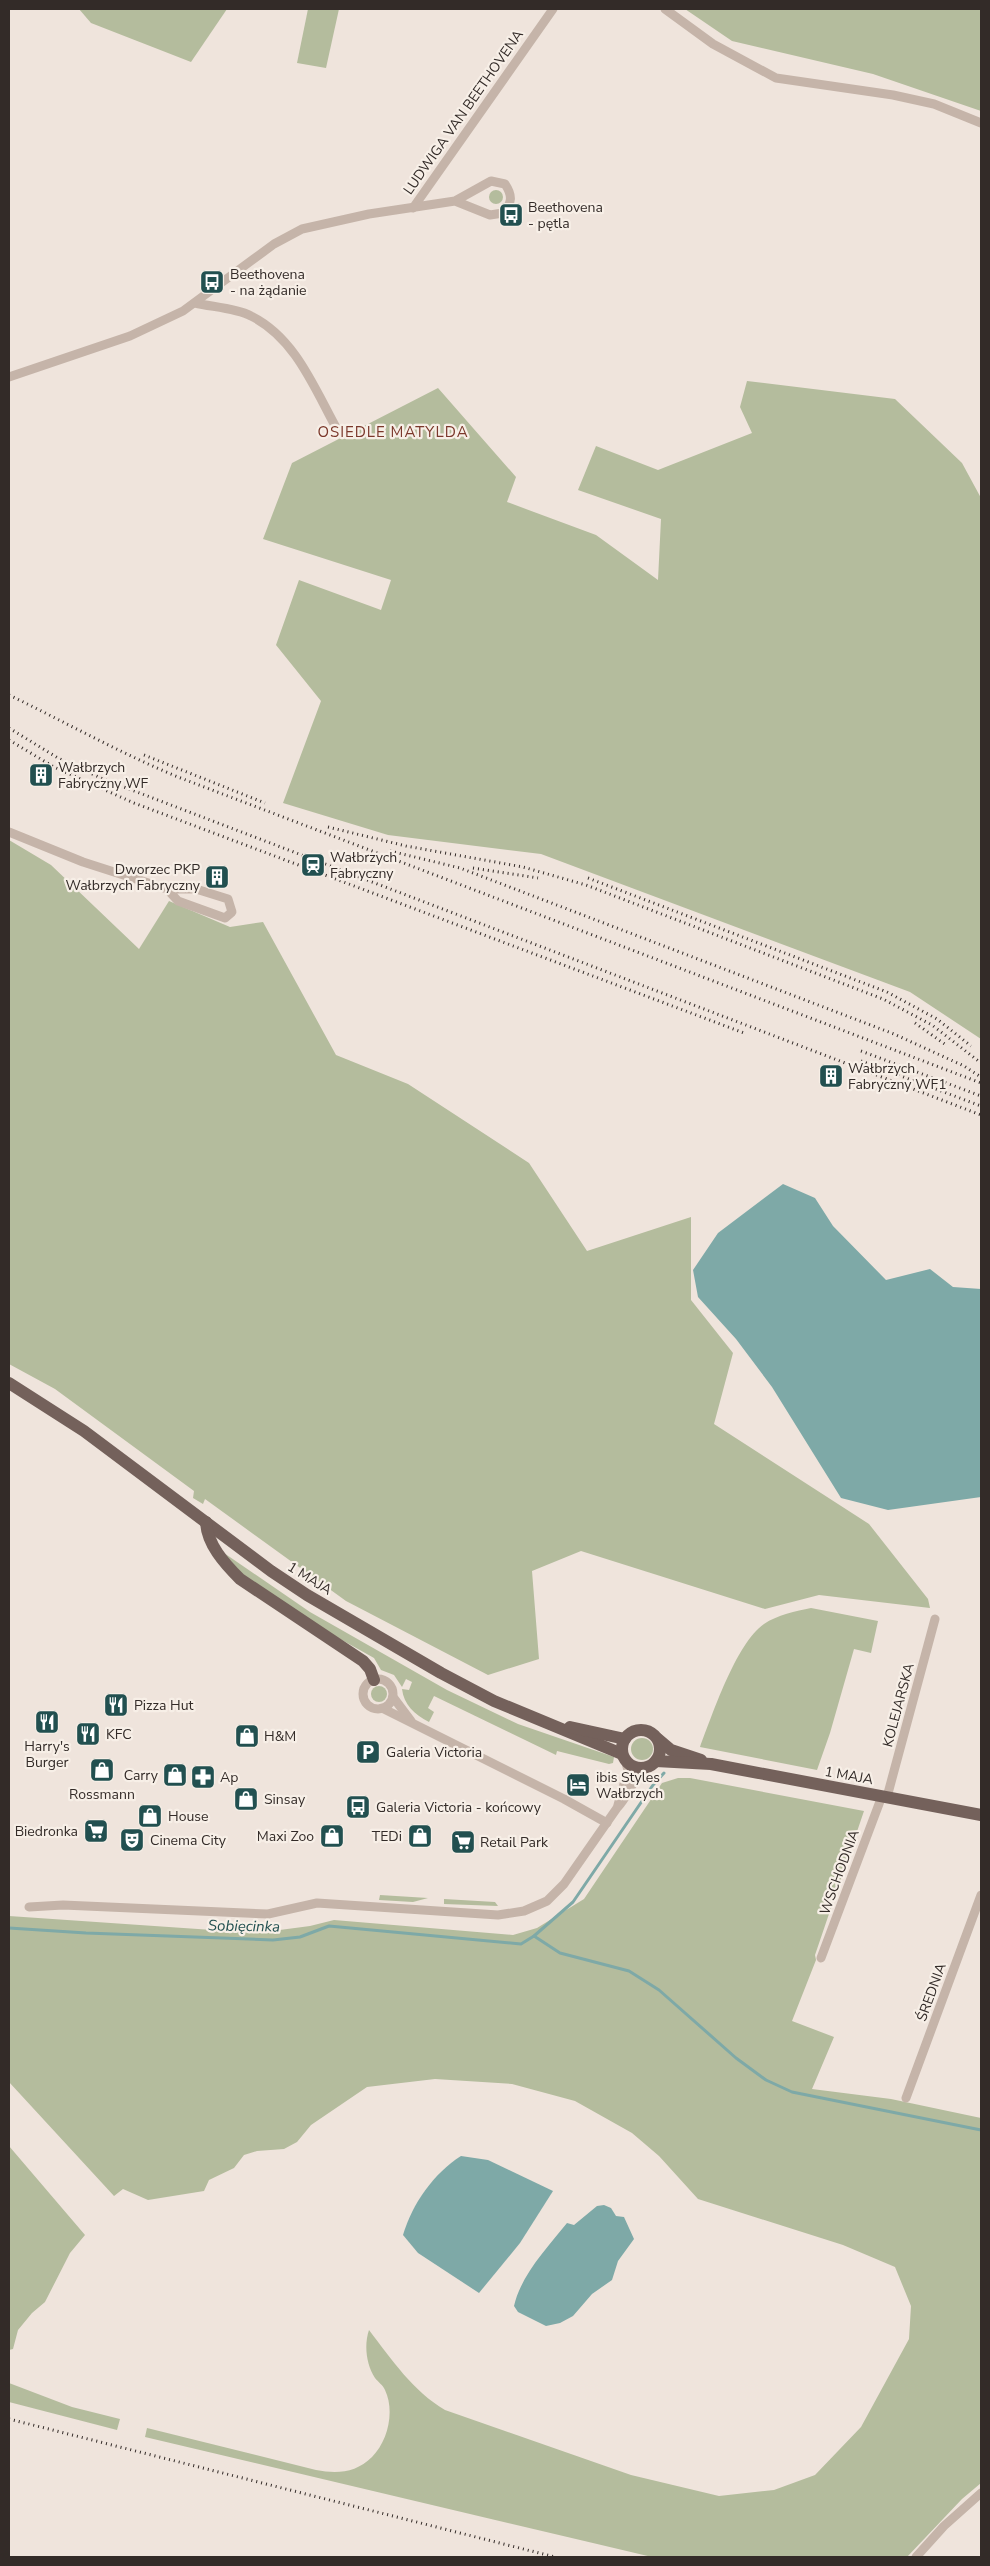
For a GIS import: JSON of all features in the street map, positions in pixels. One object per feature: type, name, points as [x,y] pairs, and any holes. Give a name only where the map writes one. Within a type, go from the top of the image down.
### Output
[{"type":"main road","name":"1 MAJA","points":[[9,1383],[84,1431],[271,1571],[374,1634],[494,1701],[624,1757]]},
{"type":"main road","points":[[206,1522],[206,1536],[234,1572],[265,1596],[363,1661],[370,1668],[374,1680]]},
{"type":"main road","points":[[553,1725],[624,1739],[638,1730],[649,1732],[658,1739],[660,1750],[651,1764],[636,1768],[624,1757],[624,1739]]},
{"type":"main road","name":"1 MAJA","points":[[658,1739],[671,1750],[710,1764],[981,1815]]},
{"type":"main road","name":"1 MAJA","points":[[651,1764],[710,1764]]},
{"type":"street","name":"LUDWIGA VAN BEETHOVENA","points":[[413,208],[553,9]]},
{"type":"street","points":[[665,9],[713,44],[776,78],[901,97],[934,104],[981,123]]},
{"type":"street","name":"LUDWIGA VAN BEETHOVENA","points":[[9,377],[130,336],[195,303],[274,244],[302,229],[455,201],[491,181],[505,184],[511,194],[511,204],[503,213],[490,215],[455,201]]},
{"type":"street","points":[[195,303],[250,315],[278,333],[293,352],[338,432]]},
{"type":"street","points":[[9,832],[83,862],[166,889],[196,889],[230,900],[232,912],[225,918],[178,901],[166,889]]},
{"type":"street","name":"KOLEJARSKA","points":[[885,1796],[935,1619]]},
{"type":"street","points":[[411,1722],[393,1697],[389,1684],[384,1680],[374,1680],[366,1686],[364,1697],[369,1706],[382,1708],[411,1722],[607,1823]]},
{"type":"street","points":[[382,1708],[390,1703],[393,1697]]},
{"type":"street","points":[[617,1808],[628,1770],[624,1757]]},
{"type":"street","points":[[29,1907],[63,1905],[268,1914],[317,1903],[498,1915],[524,1911],[547,1901],[564,1884],[617,1808],[628,1797],[634,1783],[651,1764]]},
{"type":"street","name":"WSCHODNIA","points":[[822,1958],[885,1796]]},
{"type":"street","name":"ŚREDNIA","points":[[906,2098],[981,1895]]},
{"type":"street","points":[[916,2557],[944,2526],[981,2493]]},
{"type":"green space","points":[[79,9],[227,9],[191,62],[91,23]]},
{"type":"green space","points":[[308,9],[339,9],[326,68],[297,63]]},
{"type":"green space","points":[[685,9],[981,9],[981,111],[873,74],[732,41]]},
{"type":"green space","points":[[493,190],[499,190],[503,197],[499,204],[493,204],[489,200],[489,194]]},
{"type":"green space","points":[[747,381],[895,399],[962,463],[981,498],[981,1039],[910,992],[541,854],[388,835],[283,803],[321,701],[276,645],[299,580],[381,610],[391,580],[263,539],[292,463],[438,388],[516,477],[507,502],[596,535],[658,580],[661,519],[578,490],[596,446],[658,470],[752,433],[740,407]]},
{"type":"green space","points":[[9,840],[51,865],[139,949],[169,901],[230,927],[263,922],[336,1055],[408,1084],[529,1163],[587,1251],[691,1217],[691,1300],[733,1353],[714,1424],[869,1524],[928,1599],[930,1608],[819,1595],[765,1609],[581,1551],[532,1571],[539,1659],[488,1675],[346,1601],[205,1499],[203,1504],[193,1498],[194,1491],[55,1389],[9,1364]]},
{"type":"green space","points":[[224,1553],[310,1612],[447,1690],[518,1724],[614,1757],[613,1763],[609,1764],[557,1751],[556,1755],[434,1696],[428,1708],[434,1712],[429,1722],[414,1712],[405,1700],[402,1689],[409,1690],[412,1682],[406,1679],[402,1687],[394,1675],[381,1670],[374,1658],[333,1635],[244,1576]]},
{"type":"green space","points":[[811,1608],[878,1621],[871,1653],[854,1649],[830,1733],[817,1770],[700,1747],[726,1681],[744,1647],[754,1633],[764,1624],[775,1618]]},
{"type":"green space","points":[[379,1686],[385,1688],[387,1694],[385,1700],[379,1702],[373,1700],[371,1694],[373,1688]]},
{"type":"green space","points":[[642,1738],[652,1745],[653,1749],[646,1759],[642,1760],[632,1753],[631,1749],[638,1739]]},
{"type":"green space","points":[[678,1778],[690,1778],[864,1811],[815,1955],[816,1960],[792,2021],[834,2037],[812,2089],[891,2099],[981,2118],[981,2483],[962,2499],[907,2557],[652,2557],[145,2437],[147,2428],[316,2470],[339,2472],[353,2469],[366,2462],[378,2450],[386,2434],[390,2416],[385,2390],[372,2373],[368,2361],[367,2342],[369,2330],[413,2384],[445,2410],[631,2475],[719,2496],[774,2490],[815,2475],[861,2427],[909,2339],[911,2306],[895,2267],[843,2245],[698,2199],[659,2156],[632,2133],[575,2101],[512,2084],[435,2079],[367,2087],[311,2125],[297,2142],[284,2149],[257,2151],[244,2155],[234,2168],[209,2180],[204,2191],[148,2200],[123,2189],[114,2196],[9,2082],[9,1916],[257,1933],[310,1926],[334,1920],[513,1935],[537,1928],[584,1899],[662,1783]]},
{"type":"green space","points":[[380,1895],[428,1898],[413,1902],[379,1900]]},
{"type":"green space","points":[[444,1899],[495,1902],[498,1906],[444,1904]]},
{"type":"green space","points":[[9,2146],[85,2235],[70,2253],[45,2302],[32,2313],[18,2330],[13,2349],[9,2350]]},
{"type":"green space","points":[[9,2383],[72,2407],[120,2419],[117,2430],[9,2402]]},
{"type":"water","points":[[783,1184],[815,1198],[833,1226],[886,1280],[930,1269],[953,1287],[981,1289],[981,1497],[888,1510],[841,1498],[772,1387],[736,1339],[698,1297],[693,1270],[718,1233]]},
{"type":"water","points":[[461,2156],[488,2160],[553,2191],[520,2243],[479,2293],[418,2253],[403,2235],[412,2212],[425,2190],[442,2171]]},
{"type":"water","points":[[604,2205],[611,2208],[616,2216],[624,2217],[634,2239],[618,2261],[612,2280],[592,2294],[573,2316],[560,2323],[546,2326],[518,2312],[514,2306],[522,2283],[543,2252],[567,2223],[574,2225],[597,2206]]},
{"type":"waterway","name":"Sobięcinka","points":[[9,1928],[273,1940],[300,1937],[329,1926],[521,1944],[534,1936],[573,1902],[653,1785],[664,1773]]},
{"type":"waterway","points":[[534,1936],[560,1953],[629,1971],[659,1990],[736,2058],[766,2080],[792,2092],[981,2130]]},
{"type":"railway","points":[[9,695],[114,748],[178,777],[981,1083]]},
{"type":"railway","points":[[9,728],[58,758],[103,779],[981,1115]]},
{"type":"railway","points":[[9,740],[54,767],[134,803],[744,1033]]},
{"type":"railway","points":[[144,755],[265,803]]},
{"type":"railway","points":[[328,827],[406,846],[523,867],[586,885],[883,999],[932,1025],[981,1063]]},
{"type":"railway","points":[[390,851],[460,868],[894,1034],[964,1066],[981,1077]]},
{"type":"railway","points":[[473,868],[538,878]]},
{"type":"railway","points":[[588,878],[887,992],[937,1019],[971,1046]]},
{"type":"railway","points":[[915,1023],[946,1045]]},
{"type":"railway","points":[[861,1051],[981,1096]]},
{"type":"railway","points":[[861,1061],[981,1106]]},
{"type":"railway","points":[[9,2419],[555,2557]]},
{"type":"place","name":"Beethovena - pętla","points":[[511,215]]},
{"type":"place","name":"Beethovena - na żądanie","points":[[212,282]]},
{"type":"place","name":"Wałbrzych Fabryczny WF","points":[[41,775]]},
{"type":"place","name":"Wałbrzych Fabryczny","points":[[313,865]]},
{"type":"place","name":"Dworzec PKP Wałbrzych Fabryczny","points":[[217,877]]},
{"type":"place","name":"Wałbrzych Fabryczny WF1","points":[[831,1076]]},
{"type":"place","name":"Pizza Hut","points":[[116,1705]]},
{"type":"place","name":"Harry's Burger","points":[[47,1722]]},
{"type":"place","name":"KFC","points":[[88,1734]]},
{"type":"place","name":"H&M","points":[[247,1736]]},
{"type":"place","name":"Galeria Victoria","points":[[368,1752]]},
{"type":"place","name":"Rossmann","points":[[102,1770]]},
{"type":"place","name":"Carry","points":[[175,1775]]},
{"type":"place","name":"Ap","points":[[203,1777]]},
{"type":"place","name":"ibis Styles Wałbrzych","points":[[578,1785]]},
{"type":"place","name":"Sinsay","points":[[246,1799]]},
{"type":"place","name":"Galeria Victoria - końcowy","points":[[358,1807]]},
{"type":"place","name":"House","points":[[150,1816]]},
{"type":"place","name":"Biedronka","points":[[96,1831]]},
{"type":"place","name":"Maxi Zoo","points":[[332,1836]]},
{"type":"place","name":"TEDi","points":[[420,1836]]},
{"type":"place","name":"Cinema City","points":[[132,1840]]},
{"type":"place","name":"Retail Park","points":[[463,1842]]},
{"type":"district","name":"OSIEDLE MATYLDA","points":[[393,432]]}]
